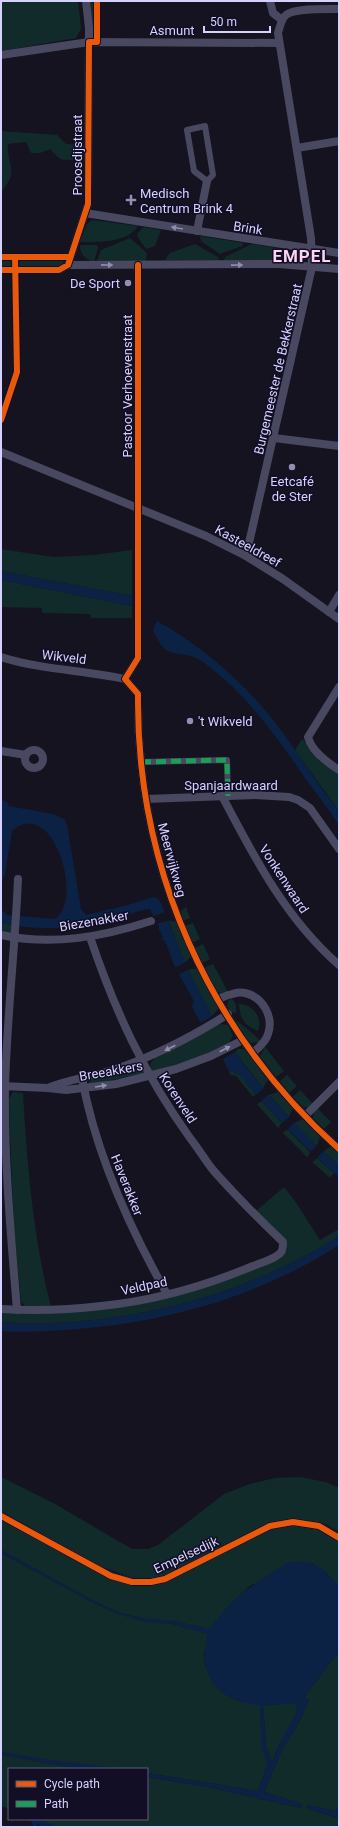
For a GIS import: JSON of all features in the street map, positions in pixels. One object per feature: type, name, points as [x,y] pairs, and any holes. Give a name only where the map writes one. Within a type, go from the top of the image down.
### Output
[{"type":"street","name":"Proosdijstraat","points":[[69,261],[88,204],[89,42],[86,1]]},
{"type":"street","points":[[270,1],[273,13],[282,20],[286,15],[293,12],[339,9]]},
{"type":"street","name":"Burgemeester de Bekkerstraat","points":[[246,556],[312,268],[312,250],[278,33],[282,20]]},
{"type":"street","name":"Asmunt","points":[[1,55],[89,42],[280,43]]},
{"type":"street","points":[[197,231],[207,181],[213,175],[205,126],[187,130],[194,171],[207,181]]},
{"type":"street","points":[[297,148],[339,140]]},
{"type":"street","name":"Brink","points":[[85,213],[312,250],[339,253]]},
{"type":"street","points":[[1,257],[138,265],[279,264],[312,268],[339,269]]},
{"type":"street","points":[[1,270],[59,270],[69,261]]},
{"type":"street","name":"Pastoor Verhoevenstraat","points":[[138,265],[138,507]]},
{"type":"street","points":[[274,438],[339,446]]},
{"type":"street","name":"Kasteeldreef","points":[[1,452],[206,536],[246,556],[283,579],[339,619]]},
{"type":"street","points":[[126,679],[138,658],[138,507]]},
{"type":"street","points":[[329,612],[339,595]]},
{"type":"street","name":"Wikveld","points":[[1,657],[24,664],[100,673],[126,679]]},
{"type":"street","name":"Meerwijkweg","points":[[126,679],[138,694],[140,762],[156,852],[175,911],[197,961],[243,1040],[275,1083],[305,1116],[339,1149]]},
{"type":"street","points":[[339,687],[308,737],[309,741],[321,755],[339,770]]},
{"type":"street","points":[[1,751],[26,755]]},
{"type":"street","points":[[140,762],[226,760],[225,796]]},
{"type":"street","name":"Spanjaardwaard","points":[[146,799],[279,795],[298,800],[310,808],[339,849]]},
{"type":"street","name":"Vonkenwaard","points":[[225,796],[276,894],[312,939],[339,965]]},
{"type":"street","points":[[16,1310],[9,1218],[3,1086],[18,878]]},
{"type":"street","name":"Biezenakker","points":[[1,935],[14,938],[55,940],[90,937],[118,932],[151,922]]},
{"type":"street","name":"Korenveld","points":[[90,937],[105,982],[149,1077],[170,1111],[212,1168],[245,1205],[283,1242],[283,1248]]},
{"type":"street","points":[[218,999],[231,994],[245,993],[263,1004],[270,1018],[270,1027],[268,1036],[253,1053]]},
{"type":"street","name":"Breeakkers","points":[[48,1088],[64,1081],[82,1078],[141,1060],[165,1050],[228,1014]]},
{"type":"street","name":"Breeakkers","points":[[3,1086],[66,1090],[83,1089],[149,1077],[212,1056],[243,1040]]},
{"type":"street","name":"Haverakker","points":[[82,1078],[83,1089],[100,1148],[120,1203],[143,1252],[167,1294]]},
{"type":"street","points":[[305,1116],[339,1082]]},
{"type":"street","name":"Veldpad","points":[[1,1309],[45,1310],[102,1306],[167,1294],[244,1270],[279,1255],[283,1248]]},
{"type":"street","name":"Empelsedijk","points":[[1,1516],[111,1576],[132,1582],[151,1582],[165,1579],[270,1526],[293,1522],[319,1526],[339,1538]]},
{"type":"green space","points":[[1,1],[78,1],[81,29],[76,38],[1,51]]},
{"type":"green space","points":[[90,1],[94,1],[95,33],[93,34]]},
{"type":"green space","points":[[1,131],[57,135],[66,144],[84,145],[84,158],[65,160],[50,149],[40,153],[31,153],[26,142],[8,144],[11,176],[1,193]]},
{"type":"green space","points":[[92,220],[138,226],[133,232],[120,239],[80,242],[87,224]]},
{"type":"green space","points":[[143,227],[161,230],[155,246],[146,249],[137,236]]},
{"type":"green space","points":[[200,236],[244,243],[242,246],[220,254],[201,241]]},
{"type":"green space","points":[[130,238],[147,253],[146,261],[97,261],[101,250]]},
{"type":"green space","points":[[195,244],[218,257],[219,260],[165,260],[170,253]]},
{"type":"green space","points":[[252,244],[288,250],[287,253],[277,260],[224,260],[225,257]]},
{"type":"green space","points":[[80,245],[97,245],[98,248],[94,261],[84,256]]},
{"type":"green space","points":[[292,251],[306,253],[308,258],[304,260],[285,260]]},
{"type":"green space","points":[[1,260],[13,260],[13,267],[1,267]]},
{"type":"green space","points":[[17,260],[64,260],[62,267],[17,267]]},
{"type":"green space","points":[[1,549],[53,557],[94,555],[132,550],[132,596],[1,571]]},
{"type":"green space","points":[[1,580],[132,606],[132,618],[91,618],[90,614],[42,613],[42,608],[1,607]]},
{"type":"green space","points":[[302,739],[321,760],[339,775],[339,811],[295,750]]},
{"type":"green space","points":[[186,907],[190,918],[183,921],[181,911]]},
{"type":"green space","points":[[168,920],[176,922],[191,956],[185,963]]},
{"type":"green space","points":[[1,923],[12,925],[12,934],[1,932]]},
{"type":"green space","points":[[193,923],[200,939],[192,943],[185,926]]},
{"type":"green space","points":[[203,944],[210,959],[202,963],[195,948]]},
{"type":"green space","points":[[213,964],[228,992],[222,994],[217,991],[204,968]]},
{"type":"green space","points":[[197,969],[219,1008],[212,1016],[188,970]]},
{"type":"green space","points":[[232,998],[236,1005],[236,1013],[231,1012],[227,1006],[228,1001]]},
{"type":"green space","points":[[239,1004],[249,1006],[256,1013],[259,1021],[258,1031],[246,1024],[240,1014]]},
{"type":"green space","points":[[234,1020],[252,1033],[259,1039],[260,1042],[250,1043]]},
{"type":"green space","points":[[219,1024],[228,1025],[233,1036],[228,1044],[198,1058],[152,1072],[150,1064],[154,1059]]},
{"type":"green space","points":[[265,1047],[284,1071],[276,1077],[260,1056]]},
{"type":"green space","points":[[238,1049],[244,1049],[268,1080],[263,1088],[235,1052]]},
{"type":"green space","points":[[134,1066],[141,1068],[144,1073],[88,1085],[90,1080]]},
{"type":"green space","points":[[229,1072],[237,1073],[241,1076],[256,1094],[253,1097],[236,1076],[230,1075]]},
{"type":"green space","points":[[287,1075],[297,1086],[289,1093],[280,1081]]},
{"type":"green space","points":[[300,1090],[313,1104],[309,1108],[303,1107],[293,1097]]},
{"type":"green space","points":[[13,1092],[23,1093],[35,1227],[51,1307],[26,1307],[21,1301],[14,1228],[10,1132],[9,1099]]},
{"type":"green space","points":[[278,1092],[293,1108],[289,1117],[269,1095]]},
{"type":"green space","points":[[262,1101],[282,1123],[278,1128],[257,1104]]},
{"type":"green space","points":[[317,1108],[331,1122],[324,1129],[313,1118]]},
{"type":"green space","points":[[303,1119],[320,1137],[317,1146],[294,1123]]},
{"type":"green space","points":[[287,1129],[311,1153],[307,1157],[283,1133]]},
{"type":"green space","points":[[331,1147],[339,1154],[339,1166],[323,1151]]},
{"type":"green space","points":[[317,1158],[334,1173],[330,1178],[312,1162]]},
{"type":"green space","points":[[284,1187],[295,1201],[320,1240],[339,1229],[339,1236],[302,1258],[262,1276],[220,1292],[177,1305],[88,1321],[44,1323],[1,1322],[1,1312],[69,1312],[231,1278],[280,1259],[287,1250],[287,1242],[256,1211]]},
{"type":"green space","points":[[1,1477],[55,1504],[132,1549],[148,1549],[158,1545],[224,1494],[250,1484],[275,1478],[300,1477],[326,1482],[339,1488],[339,1532],[326,1524],[291,1519],[164,1575],[141,1581],[100,1566],[1,1511]]},
{"type":"green space","points":[[1,1519],[73,1558],[141,1585],[274,1528],[294,1525],[315,1528],[339,1542],[339,1588],[325,1572],[312,1563],[251,1585],[226,1609],[211,1628],[204,1628],[174,1621],[150,1620],[120,1613],[94,1601],[1,1550]]},
{"type":"green space","points":[[1,1553],[94,1603],[118,1614],[144,1621],[173,1624],[209,1634],[204,1654],[205,1665],[221,1691],[236,1700],[260,1705],[262,1747],[268,1763],[258,1791],[148,1773],[148,1768],[110,1768],[74,1764],[1,1752]]},
{"type":"green space","points":[[339,1651],[339,1804],[336,1811],[308,1805],[307,1809],[339,1818],[339,1827],[57,1827],[40,1820],[148,1820],[148,1777],[208,1787],[301,1808],[302,1804],[264,1792],[281,1752],[301,1719],[308,1700],[304,1697]]},
{"type":"green space","points":[[296,1703],[298,1711],[277,1749],[272,1762],[266,1747],[263,1705]]},
{"type":"green space","points":[[1,1755],[75,1768],[8,1768],[8,1809],[1,1806]]},
{"type":"water","points":[[1,571],[132,596],[132,606],[1,580]]},
{"type":"water","points":[[157,621],[187,640],[215,661],[241,684],[265,710],[339,811],[339,826],[285,749],[247,702],[219,674],[203,662],[188,655],[175,654],[164,648],[153,630]]},
{"type":"water","points":[[1,800],[6,801],[9,806],[53,814],[64,819],[67,825],[81,909],[86,915],[153,897],[157,898],[161,903],[188,970],[212,1016],[201,1023],[192,1007],[194,1001],[175,967],[165,941],[161,939],[163,937],[158,930],[159,927],[150,909],[115,919],[72,927],[44,928],[15,926],[1,923],[1,909],[7,915],[54,919],[63,910],[66,894],[65,875],[60,856],[52,839],[41,827],[27,824],[12,831],[5,874],[1,883]]},
{"type":"water","points":[[235,1052],[284,1111],[339,1166],[339,1177],[287,1128],[240,1075],[234,1072],[229,1072],[223,1059]]},
{"type":"water","points":[[339,1236],[339,1245],[308,1264],[242,1294],[207,1305],[136,1322],[100,1327],[33,1332],[1,1331],[1,1322],[44,1323],[88,1321],[177,1305],[220,1292],[262,1276],[302,1258]]},
{"type":"water","points":[[1,1550],[94,1601],[120,1613],[142,1618],[174,1621],[204,1628],[211,1628],[227,1607],[236,1599],[266,1576],[288,1563],[303,1561],[318,1566],[324,1570],[335,1581],[339,1588],[339,1651],[304,1697],[308,1700],[301,1719],[281,1752],[264,1792],[302,1804],[301,1808],[208,1787],[148,1777],[148,1773],[258,1791],[268,1763],[261,1747],[260,1705],[245,1703],[233,1698],[222,1692],[214,1684],[208,1674],[205,1662],[205,1649],[208,1634],[173,1624],[144,1621],[118,1614],[94,1603],[1,1553]],"holes":[[[296,1703],[297,1711],[277,1749],[272,1762],[266,1747],[263,1706]]]},
{"type":"water","points":[[1,1752],[115,1768],[75,1768],[1,1755]]},
{"type":"water","points":[[339,1804],[339,1818],[307,1809],[308,1805],[336,1811]]},
{"type":"water","points":[[27,1820],[40,1820],[57,1827],[45,1827],[37,1824],[37,1827],[33,1827],[32,1822]]},
{"type":"pier","points":[[167,911],[170,920],[156,924],[152,917]]},
{"type":"pier","points":[[186,962],[190,969],[177,975],[174,968]]},
{"type":"pier","points":[[265,1087],[270,1093],[260,1102],[255,1096]]},
{"type":"pier","points":[[290,1116],[296,1121],[286,1131],[280,1125]]},
{"type":"pier","points":[[318,1144],[325,1150],[315,1159],[309,1154]]},
{"type":"marked path","points":[[141,762],[227,760],[228,796]]},
{"type":"cycle path","points":[[1,270],[59,270],[68,265],[88,204],[89,42],[97,42],[97,1]]},
{"type":"cycle path","points":[[1,257],[70,257]]},
{"type":"cycle path","points":[[1,420],[17,372],[15,257]]},
{"type":"cycle path","points":[[138,265],[138,658],[125,679],[138,694],[141,759],[150,822],[166,884],[189,943],[218,1000],[252,1053],[293,1103],[339,1149]]},
{"type":"cycle path","points":[[1,1516],[111,1576],[132,1582],[151,1582],[165,1579],[270,1526],[293,1522],[319,1526],[339,1538]]},
{"type":"place","name":"Medisch Centrum Brink 4","points":[[131,200]]},
{"type":"place","name":"De Sport","points":[[128,283]]},
{"type":"place","name":"Eetcafé de Ster","points":[[292,467]]},
{"type":"place","name":"'t Wikveld","points":[[190,721]]},
{"type":"district","name":"EMPEL","points":[[302,256]]}]
